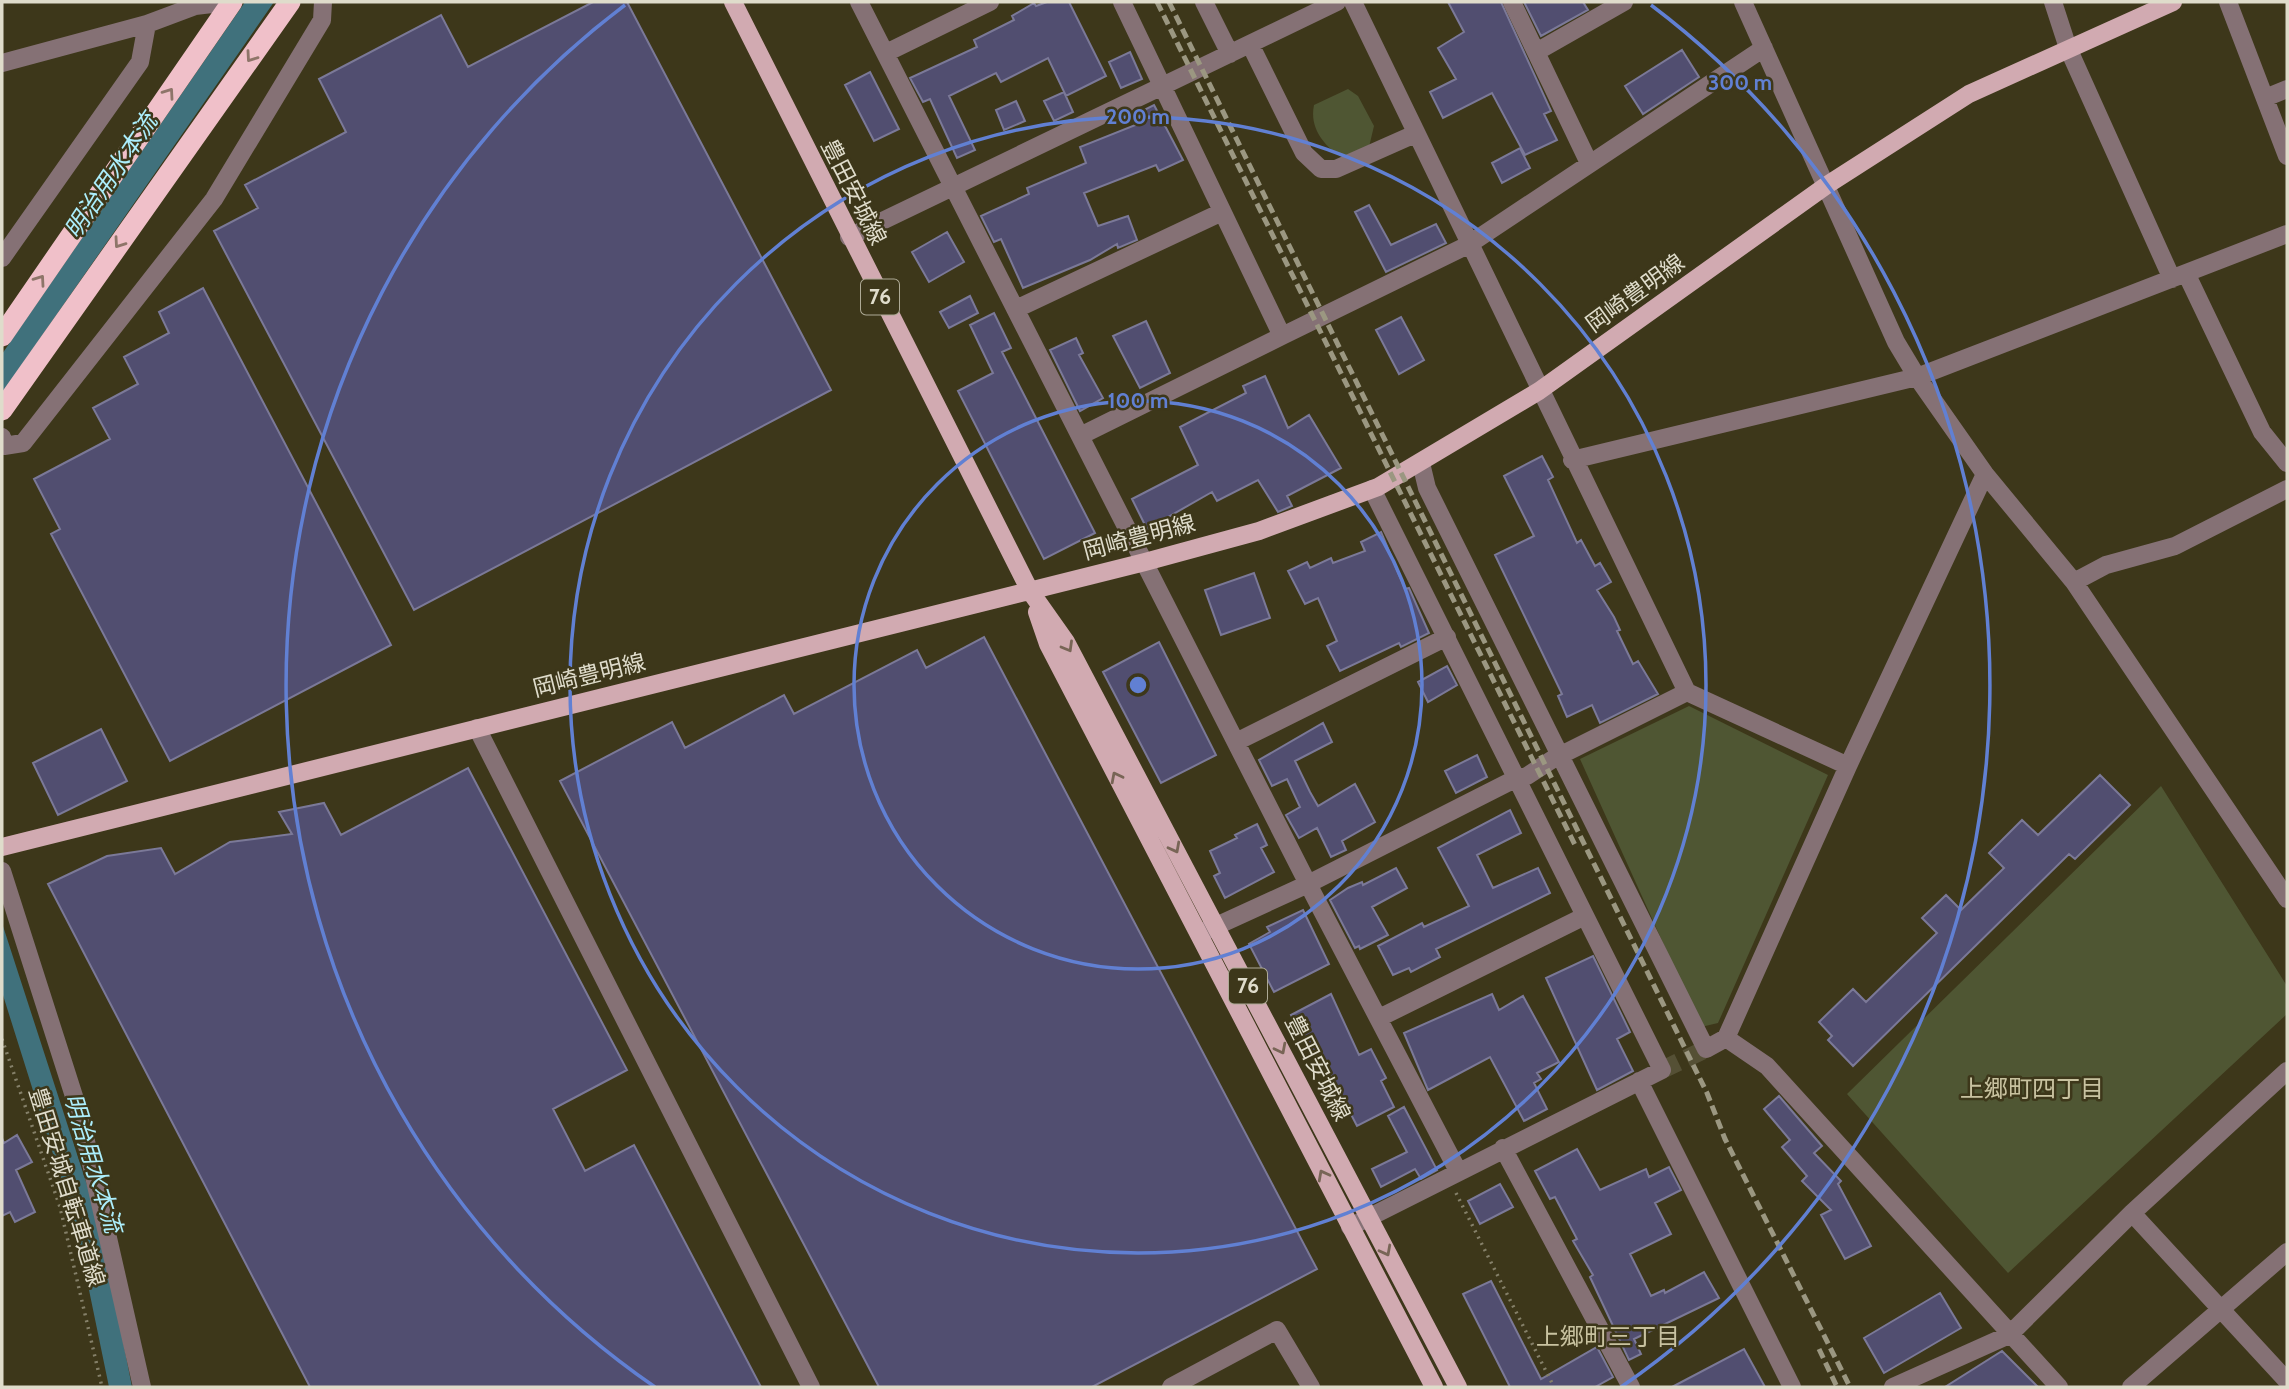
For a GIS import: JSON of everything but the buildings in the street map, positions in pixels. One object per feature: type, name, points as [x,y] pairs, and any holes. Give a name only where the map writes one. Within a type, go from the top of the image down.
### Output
[{"type":"highway","points":[[2,410],[290,2]]},
{"type":"highway","points":[[2,337],[226,3]]},
{"type":"main road","name":"豊田安城線","points":[[733,2],[849,237],[1030,591],[1066,642],[1458,1387]]},
{"type":"main road","name":"岡崎豊明線","points":[[2,847],[1145,562],[1259,531],[1373,489],[1539,391],[1827,186],[1969,94],[2173,2]]},
{"type":"main road","name":"豊田安城線","points":[[1030,591],[1048,644],[1434,1387]]},
{"type":"street","points":[[2,437],[4,446],[23,443],[214,199],[322,20],[323,2]]},
{"type":"street","points":[[859,2],[1308,884],[1379,1018],[1452,1173]]},
{"type":"street","points":[[886,53],[990,2]]},
{"type":"street","points":[[1122,2],[1282,336]]},
{"type":"street","points":[[1204,2],[1230,54]]},
{"type":"street","points":[[849,237],[1162,85],[1251,46],[1337,2]]},
{"type":"street","points":[[1353,2],[1572,460],[1687,692],[1848,765]]},
{"type":"street","points":[[1512,2],[1538,51],[1589,163]]},
{"type":"street","points":[[1538,51],[1624,2]]},
{"type":"street","points":[[1743,2],[1896,342],[1917,377],[1985,474],[2074,582],[2287,899]]},
{"type":"street","points":[[2053,2],[2068,48],[2179,276],[2262,432],[2287,463]]},
{"type":"street","points":[[2228,2],[2287,156]]},
{"type":"street","points":[[2,62],[147,24],[185,5],[226,3]]},
{"type":"street","points":[[2,258],[140,62],[147,24]]},
{"type":"street","points":[[1251,46],[1304,153],[1321,169],[1336,169],[1415,134]]},
{"type":"street","points":[[1080,436],[1468,245],[1764,48]]},
{"type":"street","points":[[2265,98],[2287,89]]},
{"type":"street","points":[[1016,309],[1222,212]]},
{"type":"street","points":[[1572,460],[1917,377],[2287,234]]},
{"type":"street","points":[[1420,463],[1427,488],[1706,1049],[1726,1038],[1848,765],[1985,474]]},
{"type":"street","points":[[1350,1227],[1452,1173],[1662,1070],[1373,489]]},
{"type":"street","points":[[2074,582],[2106,565],[2175,546],[2287,489]]},
{"type":"street","points":[[1236,742],[1447,637]]},
{"type":"street","points":[[1198,935],[1308,884],[1517,778],[1527,776],[1561,755],[1687,692]]},
{"type":"street","points":[[477,727],[811,1387]]},
{"type":"street","points":[[2,871],[80,1115],[142,1387]]},
{"type":"street","points":[[1379,1018],[1585,916]]},
{"type":"street","points":[[1726,1038],[1767,1066],[2059,1387]]},
{"type":"street","points":[[1893,1387],[2009,1335],[2132,1213],[2287,1071]]},
{"type":"street","points":[[1639,1081],[1792,1387]]},
{"type":"street","points":[[1503,1148],[1631,1387]]},
{"type":"street","points":[[2132,1213],[2287,1381]]},
{"type":"street","points":[[2131,1387],[2287,1252]]},
{"type":"street","points":[[1171,1387],[1278,1331],[1311,1387]]},
{"type":"path","name":"豊田安城自転車道線","points":[[2,1040],[60,1207],[103,1387]]},
{"type":"path","points":[[1452,1173],[1554,1387]]},
{"type":"green space","points":[[1348,89],[1358,96],[1374,126],[1369,147],[1343,158],[1320,136],[1313,114],[1314,105]]},
{"type":"green space","points":[[1689,706],[1828,775],[1718,1023],[1701,1027],[1580,759]]},
{"type":"green space","points":[[2161,786],[2287,986],[2287,1014],[2008,1273],[1847,1094]]},
{"type":"water","points":[[245,2],[274,2],[16,373],[2,400],[2,354]]},
{"type":"water","points":[[2,923],[101,1228],[132,1387],[109,1387],[76,1227],[2,992]]},
{"type":"tunnel","points":[[1662,1070],[1706,1049]]},
{"type":"railway","points":[[1157,2],[1575,845]]},
{"type":"railway","points":[[1169,2],[1707,1093],[1725,1139],[1850,1387]]},
{"type":"railway","points":[[1819,1349],[1837,1387]]},
{"type":"district","name":"上郷町四丁目","points":[[2032,1089]]},
{"type":"district","name":"上郷町三丁目","points":[[1608,1337]]},
{"type":"water label","name":"明治用水本流","points":[[111,176]]},
{"type":"water label","name":"明治用水本流","points":[[93,1163]]}]
